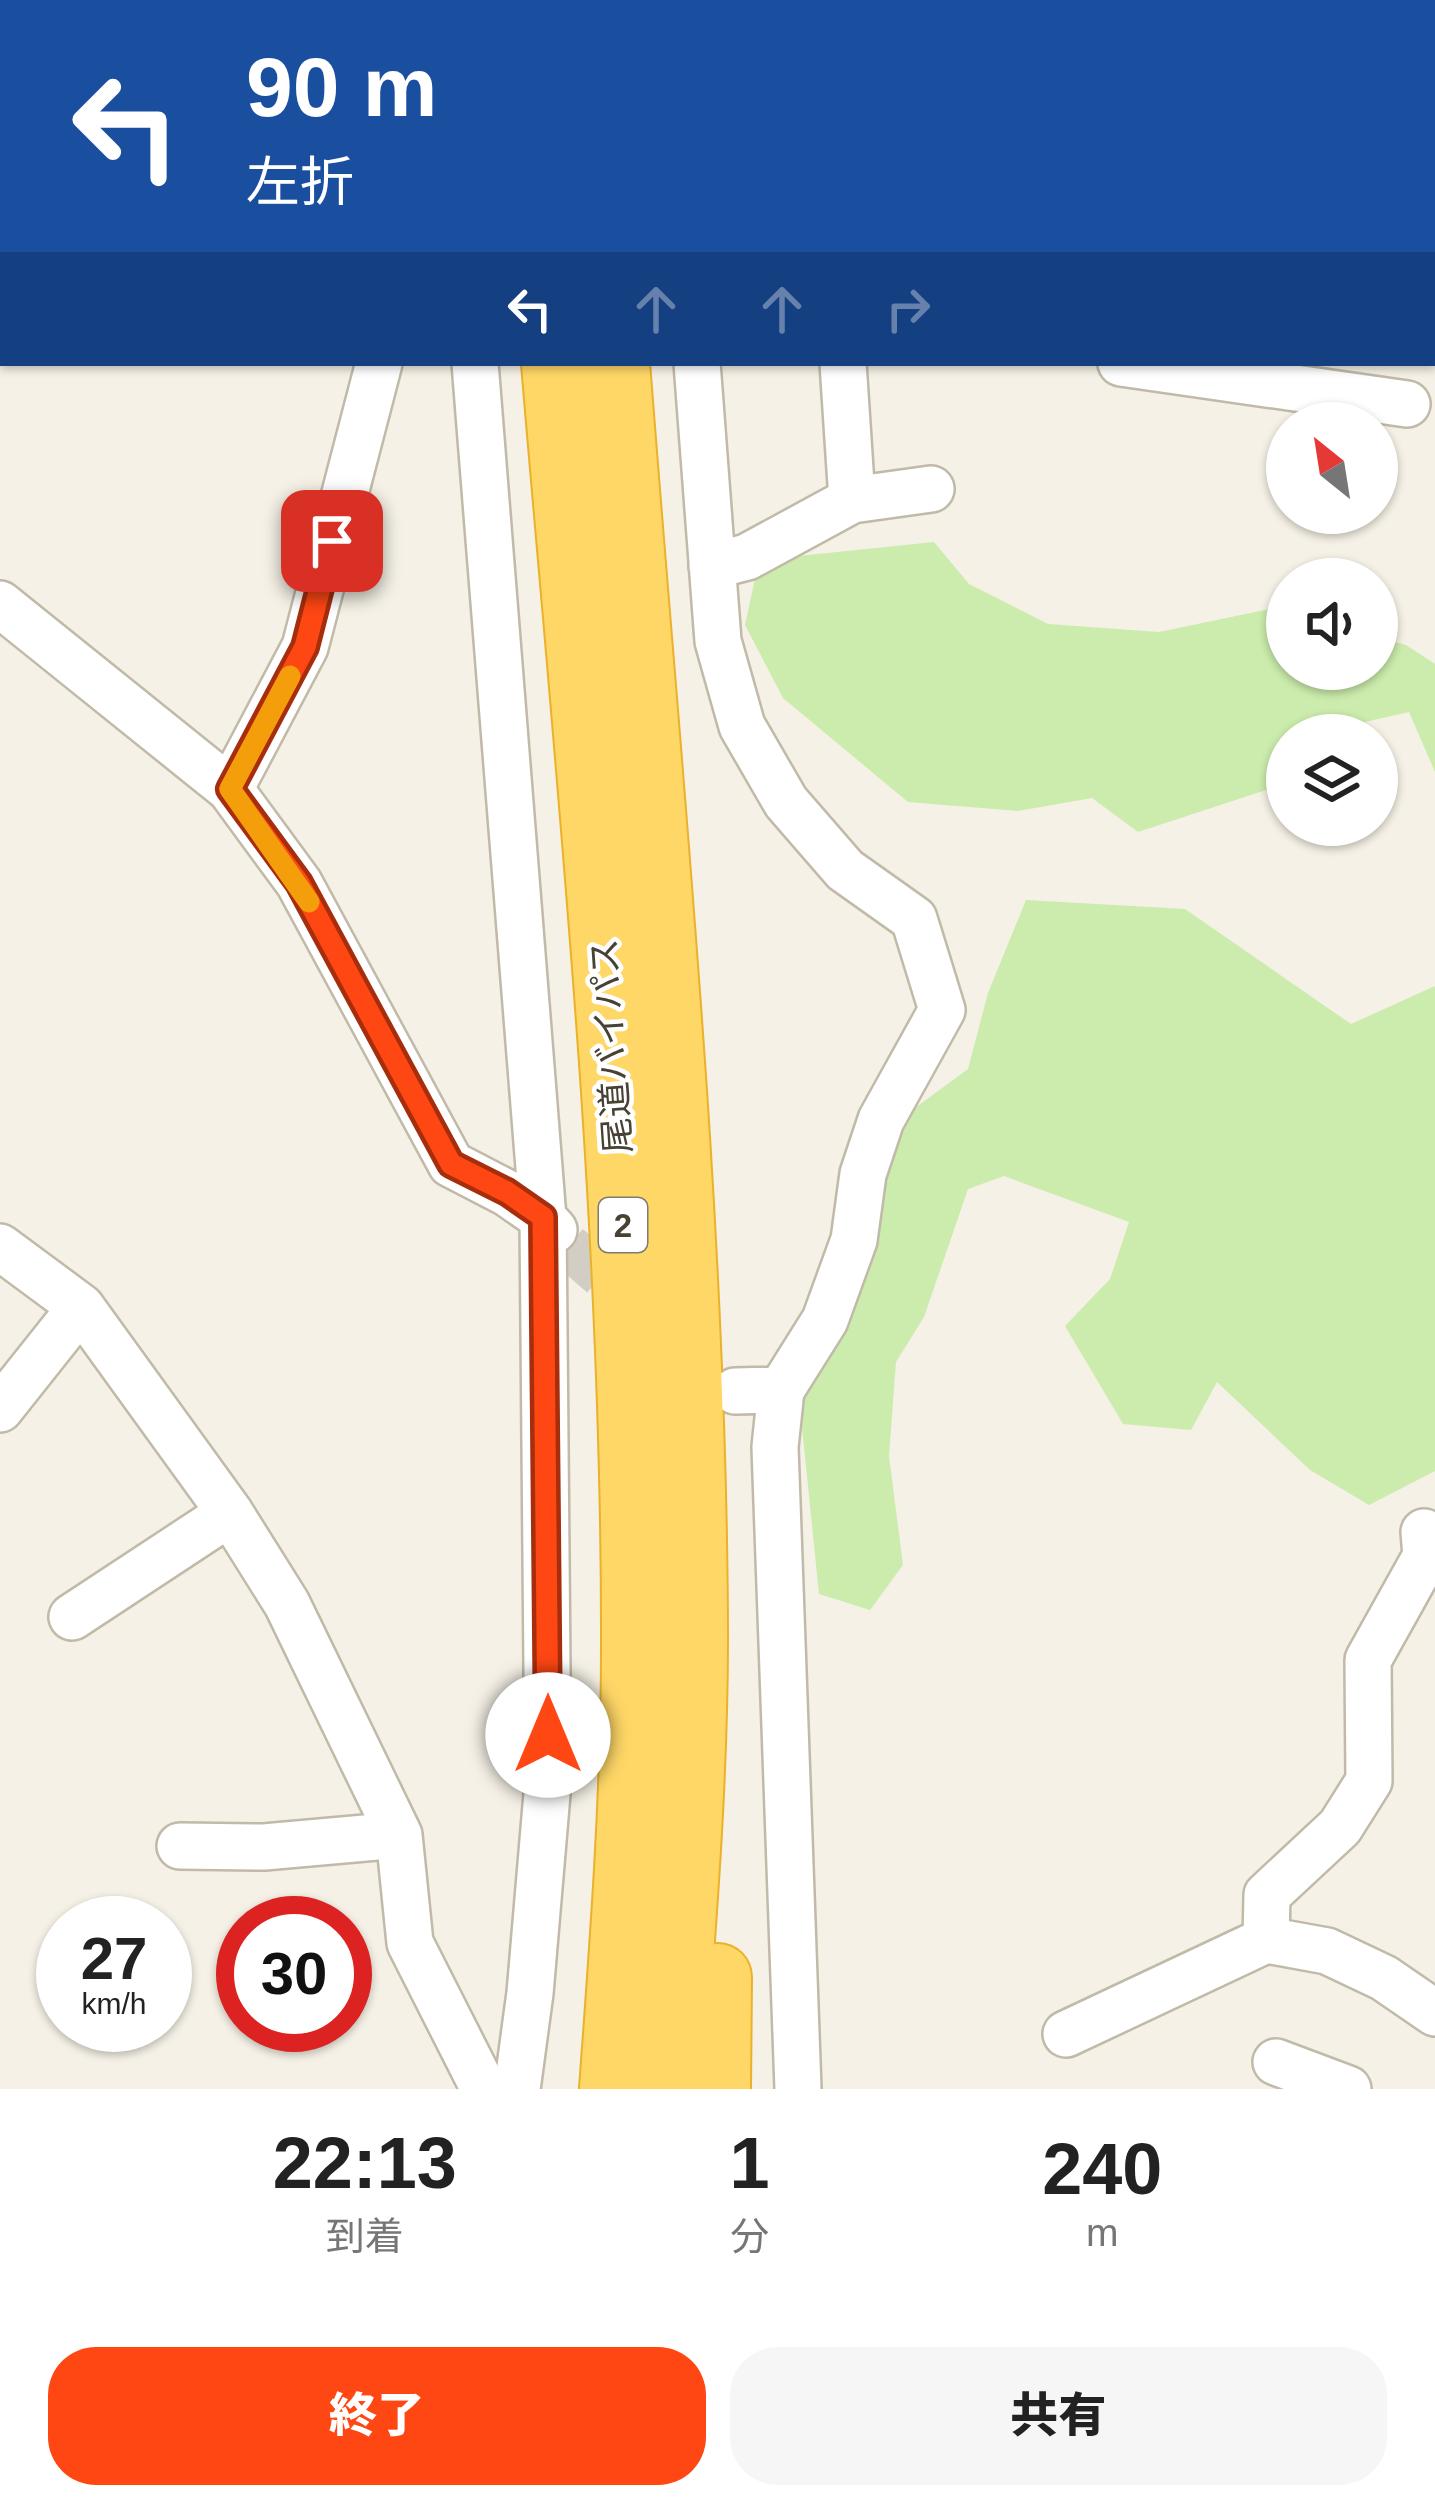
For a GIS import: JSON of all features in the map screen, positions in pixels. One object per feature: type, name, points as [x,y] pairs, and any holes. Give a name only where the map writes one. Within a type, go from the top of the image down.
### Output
[{"type":"highway","name":"尾道バイパス","points":[[555,366],[625,1255],[634,1761],[613,2089]]},
{"type":"highway","name":"尾道バイパス","points":[[616,366],[673,1118],[690,1465],[691,1758],[670,2089]]},
{"type":"highway","points":[[690,1465],[718,1940],[717,2089]]},
{"type":"highway","points":[[583,2089],[634,1761]]},
{"type":"street","points":[[230,789],[305,647],[378,366]]},
{"type":"street","points":[[475,366],[555,1232],[548,1782],[517,2089]]},
{"type":"street","points":[[697,366],[718,641],[742,726],[786,802],[845,870],[914,919],[942,1010],[881,1120],[862,1174],[854,1240],[825,1320],[782,1390],[775,1447],[798,2089]]},
{"type":"street","points":[[843,366],[853,500]]},
{"type":"street","points":[[1141,366],[1407,404]]},
{"type":"street","points":[[712,566],[747,557],[853,500],[931,489]]},
{"type":"street","points":[[0,604],[230,789],[299,883],[451,1164],[507,1192],[555,1232]]},
{"type":"street","points":[[0,1246],[81,1307],[230,1513],[287,1604],[399,1835],[410,1943],[484,2089]]},
{"type":"street","points":[[0,1409],[81,1307]]},
{"type":"street","points":[[735,1391],[782,1390]]},
{"type":"street","points":[[72,1617],[230,1513]]},
{"type":"street","points":[[1265,1940],[1267,1894],[1340,1827],[1370,1781],[1368,1660],[1426,1556],[1424,1532]]},
{"type":"street","points":[[180,1846],[264,1847],[399,1835]]},
{"type":"street","points":[[1066,2034],[1265,1940],[1327,1951],[1384,1978],[1435,2013]]},
{"type":"street","points":[[1276,2062],[1348,2089]]},
{"type":"green space","points":[[934,542],[969,584],[1048,624],[1159,632],[1266,610],[1266,690],[1398,690],[1398,643],[1406,645],[1435,664],[1435,772],[1409,712],[1266,714],[1266,790],[1138,832],[1092,798],[1018,811],[908,802],[783,698],[745,625],[759,560]]},
{"type":"green space","points":[[1026,900],[1185,909],[1351,1024],[1435,986],[1435,1471],[1369,1505],[1310,1470],[1217,1382],[1191,1430],[1123,1424],[1065,1326],[1110,1279],[1129,1222],[1004,1176],[968,1189],[924,1317],[896,1362],[889,1456],[903,1565],[870,1610],[819,1594],[798,1388],[900,1119],[968,1069],[988,993]]},
{"type":"tunnel","points":[[568,1246],[638,1307]]},
{"type":"slow traffic","points":[[290,676],[230,789],[309,902]]},
{"type":"route","points":[[332,541],[305,647],[230,789],[299,883],[451,1164],[507,1192],[543,1217],[548,1735]]}]
